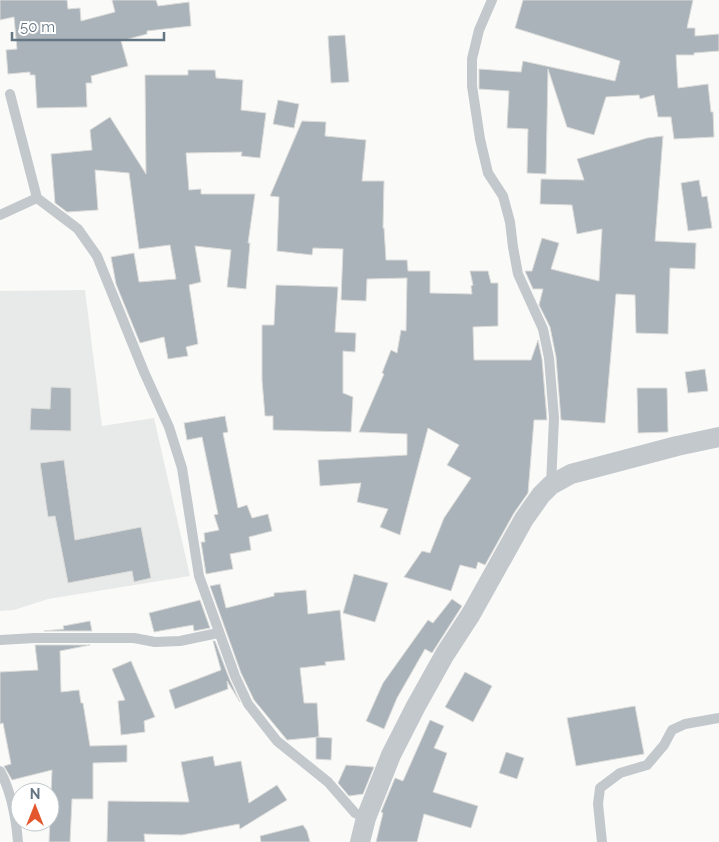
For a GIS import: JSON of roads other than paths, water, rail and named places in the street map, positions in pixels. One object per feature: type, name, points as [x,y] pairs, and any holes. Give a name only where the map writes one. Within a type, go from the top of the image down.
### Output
[{"type":"street","points":[[360,842],[366,818],[391,755],[421,697],[445,654],[471,614],[524,519],[541,494],[551,485],[571,474],[677,446],[719,438]]},
{"type":"lane","points":[[492,0],[479,30],[472,60],[472,86],[480,139],[488,172],[503,196],[510,222],[518,274],[543,329],[547,349],[554,418],[551,485]]},
{"type":"lane","points":[[10,94],[37,198],[78,229],[97,256],[144,372],[170,427],[182,468],[199,576],[234,676],[248,704],[277,740],[328,782],[355,813],[366,818]]},
{"type":"lane","points":[[0,215],[37,198]]},
{"type":"lane","points":[[0,640],[134,638],[154,642],[180,641],[218,633]]},
{"type":"lane","points":[[602,842],[598,804],[600,788],[620,773],[647,765],[664,744],[672,730],[685,724],[719,718]]},
{"type":"lane","points":[[0,771],[10,792],[18,842]]}]
